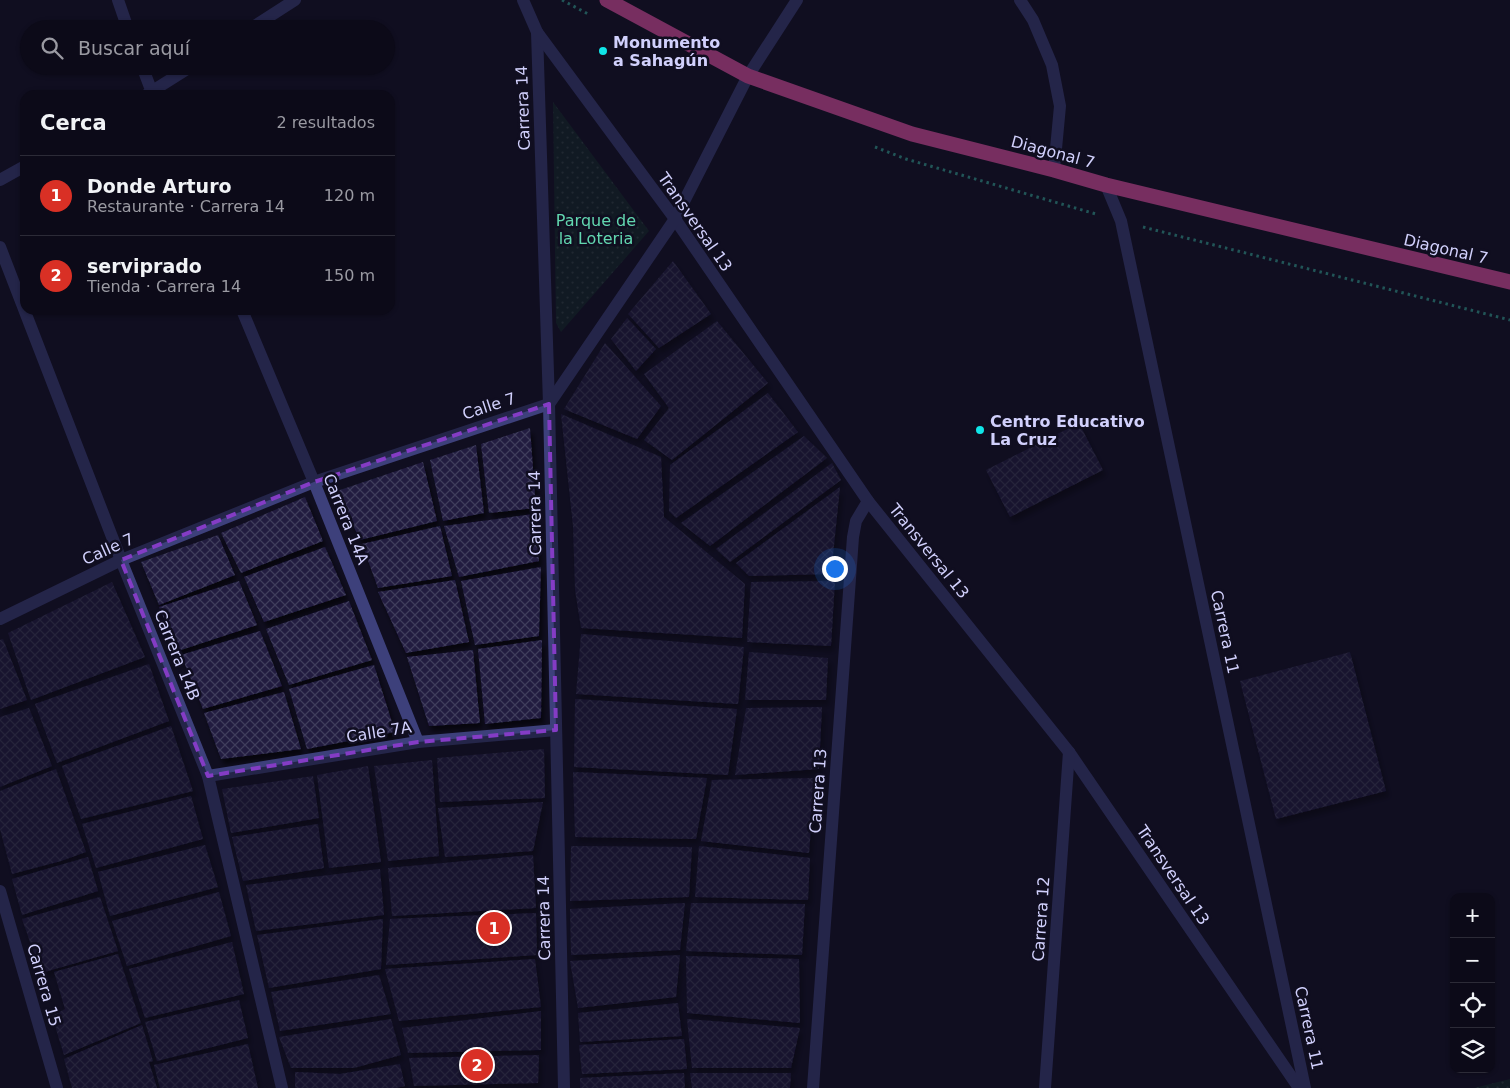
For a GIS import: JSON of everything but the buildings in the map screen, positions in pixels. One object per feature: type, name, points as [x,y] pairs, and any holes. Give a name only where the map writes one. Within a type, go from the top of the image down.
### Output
[{"type":"highway","name":"Diagonal 7","points":[[608,0],[748,76],[912,134],[1106,185],[1510,282]]},
{"type":"street","points":[[118,0],[125,20]]},
{"type":"street","points":[[264,20],[295,0]]},
{"type":"street","name":"Carrera 14","points":[[523,0],[537,32],[549,404],[564,1088]]},
{"type":"street","points":[[549,404],[675,219],[748,76],[797,0]]},
{"type":"street","points":[[1020,0],[1033,20],[1052,65],[1060,106],[1054,170]]},
{"type":"street","name":"Transversal 13","points":[[537,32],[675,219],[868,501],[1069,752],[1299,1088]]},
{"type":"street","points":[[145,75],[149,90]]},
{"type":"street","points":[[156,90],[178,75]]},
{"type":"street","points":[[0,180],[20,169]]},
{"type":"street","name":"Carrera 11","points":[[1106,185],[1121,221],[1305,1088]]},
{"type":"street","name":"Carrera 14B","points":[[0,247],[20,299]]},
{"type":"street","name":"Carrera 14B","points":[[26,315],[121,560],[208,776],[282,1088]]},
{"type":"street","name":"Carrera 14A","points":[[244,315],[314,482],[418,742]]},
{"type":"street","name":"Calle 7","points":[[0,619],[121,560],[314,482],[549,404]]},
{"type":"street","name":"Carrera 13","points":[[813,1088],[853,537],[856,521],[868,501]]},
{"type":"street","name":"Calle 7A","points":[[208,776],[418,742],[556,730]]},
{"type":"street","name":"Carrera 12","points":[[1045,1088],[1069,752]]},
{"type":"street","name":"Carrera 15","points":[[0,892],[57,1088]]},
{"type":"highlighted area","points":[[549,404],[556,730],[418,742],[208,776],[121,560],[314,482]]},
{"type":"green space","name":"Parque de la Loteria","points":[[553,102],[649,231],[561,332],[556,323]]},
{"type":"green space","points":[[1510,1079],[1510,1088],[1474,1088]]},
{"type":"place","name":"Monumento a Sahagún","points":[[603,51]]},
{"type":"place","name":"Centro Educativo La Cruz","points":[[980,430]]},
{"type":"place","name":"Donde Arturo","points":[[494,928]]},
{"type":"place","name":"serviprado","points":[[477,1065]]}]
